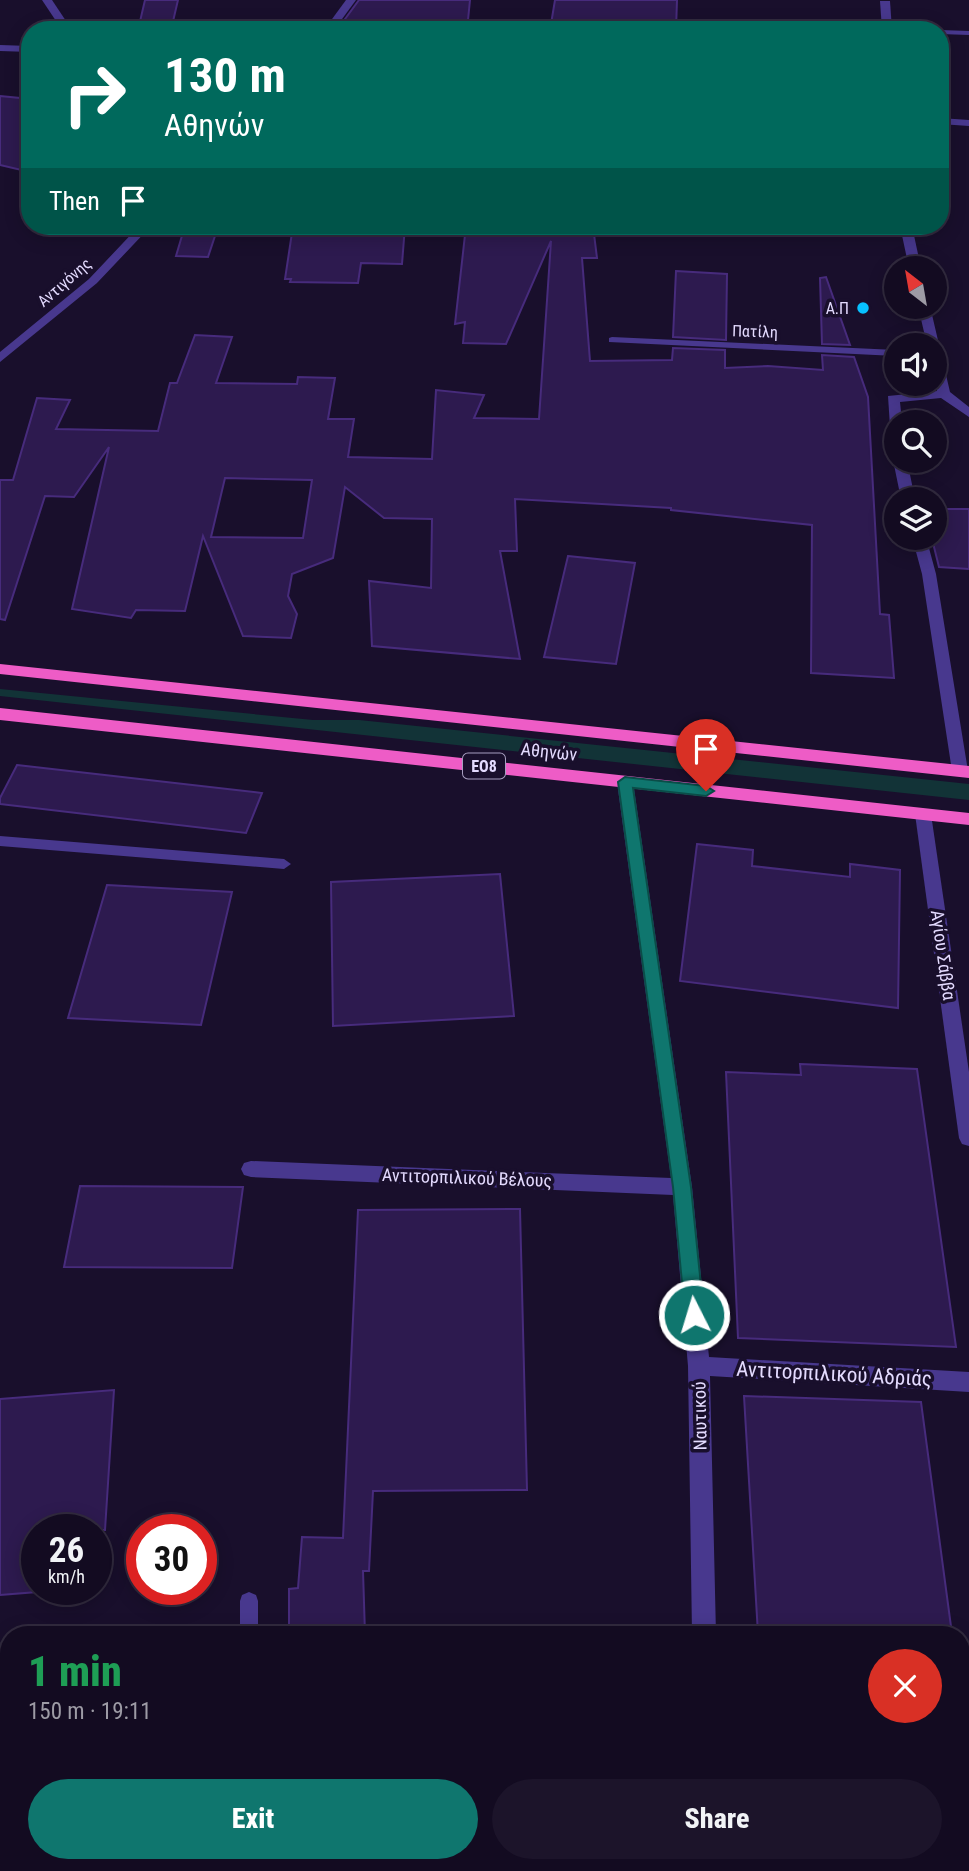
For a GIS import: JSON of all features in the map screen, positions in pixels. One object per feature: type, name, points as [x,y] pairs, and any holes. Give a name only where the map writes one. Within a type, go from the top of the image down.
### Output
[{"type":"highway","name":"Αθηνών","points":[[0,669],[965,771]]},
{"type":"highway","name":"Αθηνών","points":[[0,714],[969,819]]},
{"type":"street","points":[[47,0],[61,21]]},
{"type":"street","points":[[336,21],[351,0]]},
{"type":"street","points":[[887,1],[887,21]]},
{"type":"street","points":[[0,48],[21,48]]},
{"type":"street","points":[[949,122],[969,123]]},
{"type":"street","name":"Αντιγόνης","points":[[0,358],[93,281],[136,235]]},
{"type":"street","points":[[907,235],[912,256]]},
{"type":"street","points":[[894,410],[893,398],[918,396]]},
{"type":"street","points":[[947,396],[969,413]]},
{"type":"street","points":[[923,550],[965,771]]},
{"type":"street","name":"Ναυτικού","points":[[625,782],[682,1187],[699,1366],[704,1626]]},
{"type":"street","name":"Αγίου Σάββα","points":[[923,814],[969,1138]]},
{"type":"street","name":"Αντιτορπιλικού Βέλους","points":[[251,1169],[682,1187]]},
{"type":"street","name":"Αντιτορπιλικού Αδριάς","points":[[699,1366],[969,1382]]},
{"type":"lane","points":[[949,32],[969,33]]},
{"type":"lane","name":"Πατίλη","points":[[612,340],[884,352]]},
{"type":"lane","points":[[0,841],[284,864]]},
{"type":"lane","points":[[249,1601],[249,1626]]},
{"type":"green space","points":[[0,689],[313,720],[359,720],[969,784],[969,800],[0,696]]},
{"type":"building","points":[[145,0],[178,0],[173,21],[140,21]]},
{"type":"building","points":[[359,0],[470,0],[468,21],[344,21]]},
{"type":"building","points":[[555,0],[677,0],[676,21],[552,21]]},
{"type":"building","points":[[0,96],[21,98],[21,170],[0,165]]},
{"type":"building","points":[[182,235],[215,235],[208,257],[176,256]]},
{"type":"building","points":[[292,235],[404,235],[402,264],[361,263],[358,283],[290,282],[291,279],[285,279]]},
{"type":"building","points":[[465,235],[594,235],[597,258],[582,258],[590,361],[672,360],[673,348],[725,350],[725,368],[768,366],[823,370],[822,355],[854,357],[868,397],[880,614],[889,615],[894,678],[811,673],[812,525],[671,508],[515,499],[517,551],[500,551],[520,659],[372,646],[369,581],[431,588],[432,519],[384,518],[345,487],[333,558],[292,574],[288,596],[297,614],[291,638],[243,636],[203,536],[185,611],[136,610],[131,618],[72,609],[109,447],[74,497],[45,496],[5,620],[0,619],[0,480],[13,480],[37,398],[70,400],[56,429],[158,431],[170,383],[177,383],[195,335],[232,337],[216,383],[297,384],[298,377],[335,378],[328,419],[354,419],[348,457],[432,459],[436,390],[484,395],[474,418],[539,419],[551,241],[506,344],[463,343],[465,322],[455,324]],"holes":[[[225,478],[312,480],[303,538],[211,537]]]},
{"type":"building","points":[[676,271],[727,274],[726,340],[673,337]]},
{"type":"building","points":[[826,277],[850,345],[822,344],[820,278]]},
{"type":"building","points":[[947,509],[969,509],[969,569],[939,567],[935,550],[947,550]]},
{"type":"building","points":[[568,556],[635,563],[616,664],[544,657]]},
{"type":"building","points":[[17,765],[262,793],[246,833],[0,804],[0,798]]},
{"type":"building","points":[[697,844],[753,850],[752,866],[850,877],[850,864],[900,870],[898,1008],[680,981]]},
{"type":"building","points":[[500,874],[514,1016],[333,1026],[331,882]]},
{"type":"building","points":[[107,885],[232,892],[201,1025],[68,1018]]},
{"type":"building","points":[[800,1064],[917,1069],[956,1347],[738,1338],[726,1072],[801,1075]]},
{"type":"building","points":[[80,1186],[243,1187],[232,1268],[64,1267]]},
{"type":"building","points":[[520,1209],[527,1490],[373,1491],[369,1571],[363,1571],[365,1626],[289,1626],[289,1589],[298,1588],[302,1537],[343,1538],[358,1210]]},
{"type":"building","points":[[114,1390],[106,1514],[21,1514],[21,1593],[0,1595],[0,1399]]},
{"type":"building","points":[[744,1396],[921,1402],[951,1626],[758,1626]]},
{"type":"place","name":"Α.Π","points":[[863,308]]},
{"type":"route","points":[[694,1315],[682,1187],[625,782],[706,791]]}]
